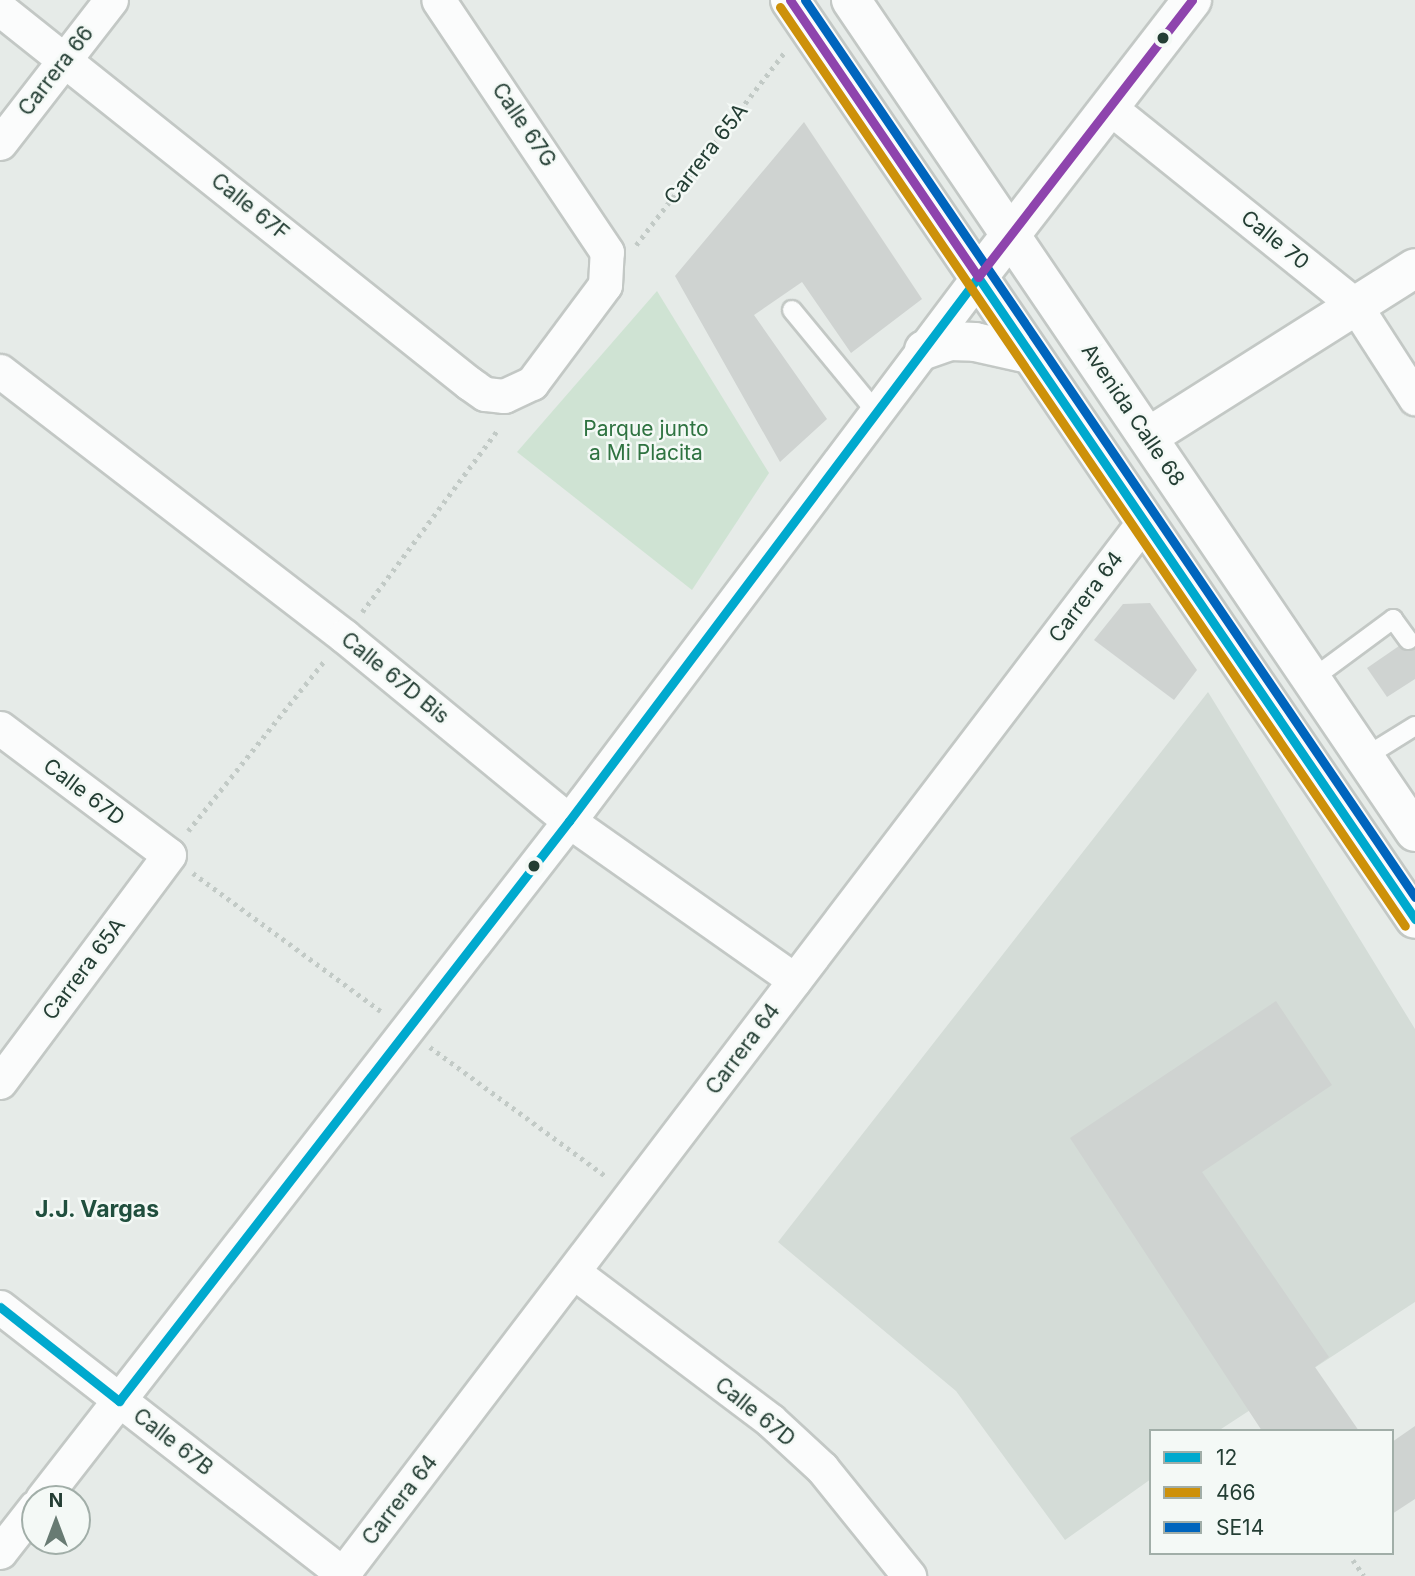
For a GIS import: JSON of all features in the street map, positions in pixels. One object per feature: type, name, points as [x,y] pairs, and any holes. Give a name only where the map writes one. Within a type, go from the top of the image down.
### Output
[{"type":"main road","name":"Avenida Calle 68","points":[[850,0],[1415,831]]},
{"type":"main road","points":[[978,277],[1192,0]]},
{"type":"main road","points":[[798,12],[1415,919]]},
{"type":"main road","points":[[1148,437],[1415,268]]},
{"type":"main road","points":[[924,350],[950,341],[975,342],[1029,354]]},
{"type":"street","name":"Carrera 66","points":[[0,143],[111,0]]},
{"type":"street","name":"Calle 67G","points":[[438,0],[606,268]]},
{"type":"street","name":"Calle 67F","points":[[0,9],[485,394],[504,396],[532,383],[606,268]]},
{"type":"street","name":"Calle 70","points":[[1109,107],[1355,305],[1415,398]]},
{"type":"street","points":[[52,1485],[569,821],[978,277]]},
{"type":"street","name":"Calle 67D Bis","points":[[0,371],[344,636],[569,821],[793,980]]},
{"type":"street","name":"Carrera 64","points":[[343,1575],[1144,521]]},
{"type":"street","name":"Calle 67D","points":[[0,729],[169,855]]},
{"type":"street","name":"Carrera 65A","points":[[0,1082],[169,855]]},
{"type":"street","name":"Calle 67D","points":[[575,1273],[770,1420],[822,1468],[909,1576]]},
{"type":"street","name":"Calle 67B","points":[[0,1307],[343,1575]]},
{"type":"street","points":[[0,1552],[21,1525]]},
{"type":"lane","points":[[792,310],[877,413]]},
{"type":"lane","points":[[1312,679],[1393,619],[1408,640]]},
{"type":"lane","points":[[1365,757],[1415,726]]},
{"type":"path","name":"Carrera 65A","points":[[606,268],[798,12]]},
{"type":"path","points":[[1353,1560],[1364,1576]]},
{"type":"shaded area","points":[[1208,692],[1415,1029],[1415,1302],[1221,1429],[1149,1429],[1149,1480],[1065,1540],[956,1391],[778,1242]]},
{"type":"green space","name":"Parque junto a Mi Placita","points":[[657,291],[769,473],[692,590],[517,452]]},
{"type":"building","points":[[804,122],[922,299],[851,353],[802,282],[754,315],[827,419],[780,462],[675,276]]},
{"type":"building","points":[[1150,603],[1197,670],[1174,700],[1094,640],[1123,604]]},
{"type":"building","points":[[1399,646],[1415,649],[1415,679],[1387,697],[1367,668]]},
{"type":"building","points":[[1276,1001],[1332,1085],[1202,1172],[1329,1357],[1315,1367],[1358,1429],[1261,1429],[1070,1138]]},
{"type":"building","points":[[1415,1426],[1415,1499],[1394,1513],[1394,1441]]},
{"type":"transit line","points":[[790,0],[978,277],[1192,0]]},
{"type":"transit line","name":"SE14","points":[[805,0],[1415,897]]},
{"type":"transit line","name":"466","points":[[780,7],[1405,926]]},
{"type":"transit line","name":"12","points":[[0,1307],[119,1401],[569,821],[978,277],[1415,919]]},
{"type":"district","name":"J.J. Vargas","points":[[97,1209]]}]
